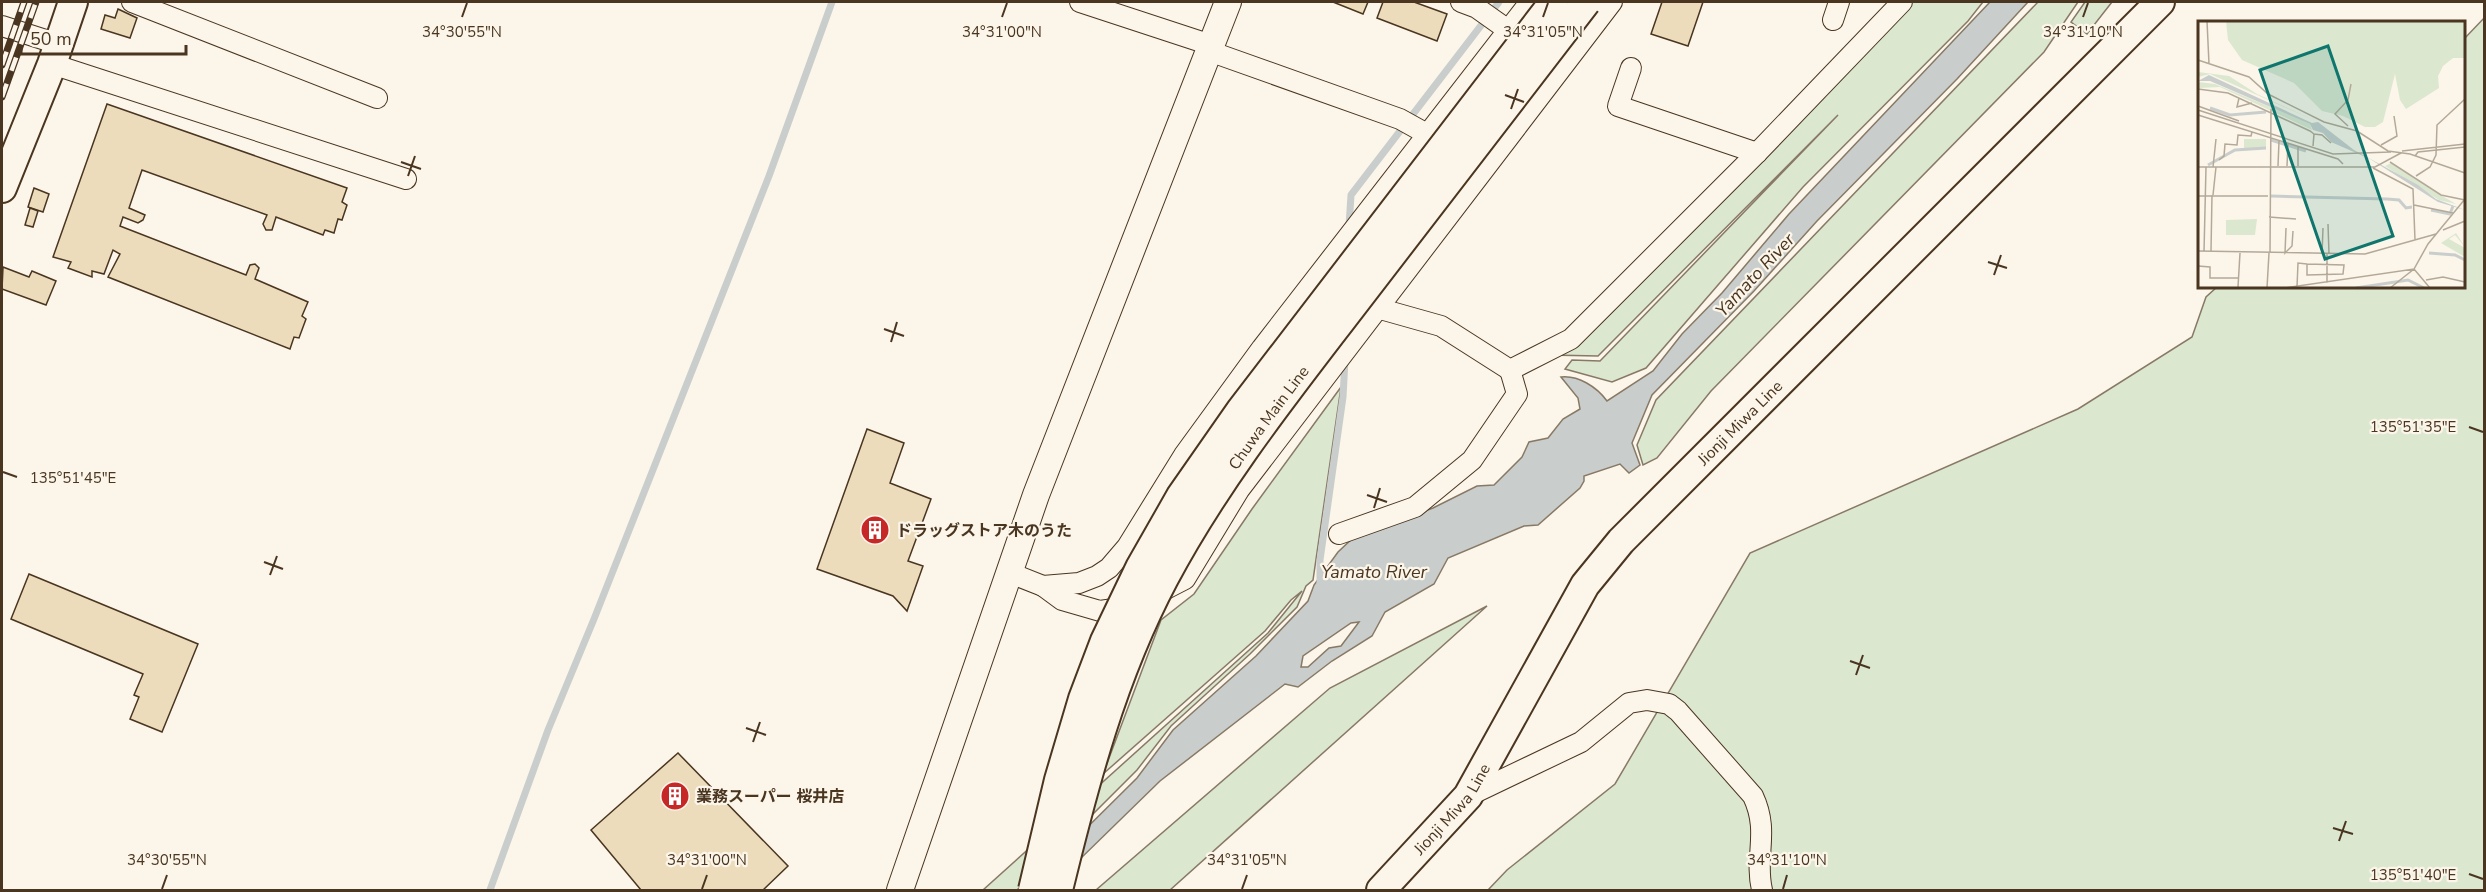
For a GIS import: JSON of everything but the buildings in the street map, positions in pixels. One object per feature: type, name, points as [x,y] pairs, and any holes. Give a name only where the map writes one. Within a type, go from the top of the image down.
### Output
[{"type":"main road","points":[[2,188],[73,2]]},
{"type":"main road","name":"Chuwa Main Line","points":[[1032,891],[1059,780],[1094,670],[1140,568],[1181,496],[1248,401],[1554,2]]},
{"type":"main road","name":"Chuwa Main Line","points":[[1058,891],[1085,781],[1126,659],[1164,578],[1203,509],[1291,386],[1586,2]]},
{"type":"main road","name":"Jionji Miwa Line","points":[[1381,891],[1468,796],[1585,585],[1621,541],[2091,60],[2160,2]]},
{"type":"street","points":[[132,2],[377,98]]},
{"type":"street","points":[[1080,2],[1400,119],[1427,134]]},
{"type":"street","points":[[900,891],[920,827],[1036,495],[1228,2]]},
{"type":"street","points":[[1461,2],[1477,8],[1508,30]]},
{"type":"street","points":[[1043,586],[1079,584],[1097,576],[1109,568],[1127,547],[1184,455],[1262,348],[1530,2]]},
{"type":"street","points":[[1010,573],[1043,586],[1062,600],[1100,611],[1133,607],[1185,579],[1239,490],[1612,2]]},
{"type":"street","points":[[1510,370],[1571,339],[1902,2]]},
{"type":"street","points":[[2,26],[55,54],[406,179]]},
{"type":"street","points":[[1631,68],[1618,106],[1756,153]]},
{"type":"street","points":[[1338,534],[1415,507],[1472,460],[1517,394],[1510,370],[1441,326],[1377,308]]},
{"type":"street","points":[[1468,796],[1581,742],[1614,713],[1629,704],[1647,700],[1669,704],[1678,711],[1754,796],[1760,811],[1763,831],[1760,865],[1762,891]]},
{"type":"green space","points":[[1910,2],[1983,2],[1968,21],[1803,187],[1646,368],[1612,382],[1565,369],[1572,360],[1600,361],[1838,115],[1598,356],[1550,355]]},
{"type":"green space","points":[[2038,2],[2078,2],[2044,52],[1711,391],[1657,458],[1643,465],[1637,445],[1656,400]]},
{"type":"green space","points":[[2085,2],[2112,2],[2087,34],[2071,22]]},
{"type":"green space","points":[[2484,18],[2484,890],[1488,890],[1507,870],[1615,784],[1750,553],[2078,409],[2192,337],[2206,297],[2216,288],[2465,288],[2465,38]]},
{"type":"green space","points":[[1341,387],[1313,580],[1306,586],[1297,607],[1250,654],[1171,726],[1137,770],[1017,890],[983,890],[1268,633],[1302,591],[1291,600],[1265,631],[1103,774],[1161,620],[1194,594],[1252,509]]},
{"type":"green space","points":[[1487,606],[1170,890],[1096,890],[1330,688]]},
{"type":"water","name":"Yamato River","points":[[1990,2],[2028,2],[1957,79],[1817,221],[1754,291],[1652,395],[1632,443],[1640,465],[1629,473],[1620,464],[1584,476],[1580,488],[1538,525],[1524,526],[1448,558],[1434,584],[1385,612],[1372,636],[1332,661],[1298,687],[1285,684],[1160,781],[1076,863],[1024,890],[1137,778],[1173,730],[1256,656],[1308,601],[1314,585],[1338,552],[1353,538],[1433,508],[1477,486],[1494,485],[1522,457],[1529,442],[1548,438],[1563,419],[1580,409],[1578,398],[1561,377],[1574,378],[1587,383],[1607,401],[1653,371],[1682,334],[1722,293],[1789,214]],"holes":[[[1359,622],[1341,646],[1329,648],[1308,667],[1301,667],[1303,656],[1351,623]]]},
{"type":"waterway","points":[[490,890],[548,730],[769,176],[832,2]]},
{"type":"waterway","points":[[1349,226],[1351,195],[1499,2]]},
{"type":"waterway","points":[[1320,584],[1320,560],[1343,397],[1345,360]]},
{"type":"railway","points":[[2,65],[24,2]]},
{"type":"railway","points":[[2,97],[36,2]]},
{"type":"place","name":"ドラッグストア木のうた","points":[[875,530]]},
{"type":"place","name":"業務スーパー 桜井店","points":[[675,796]]}]
